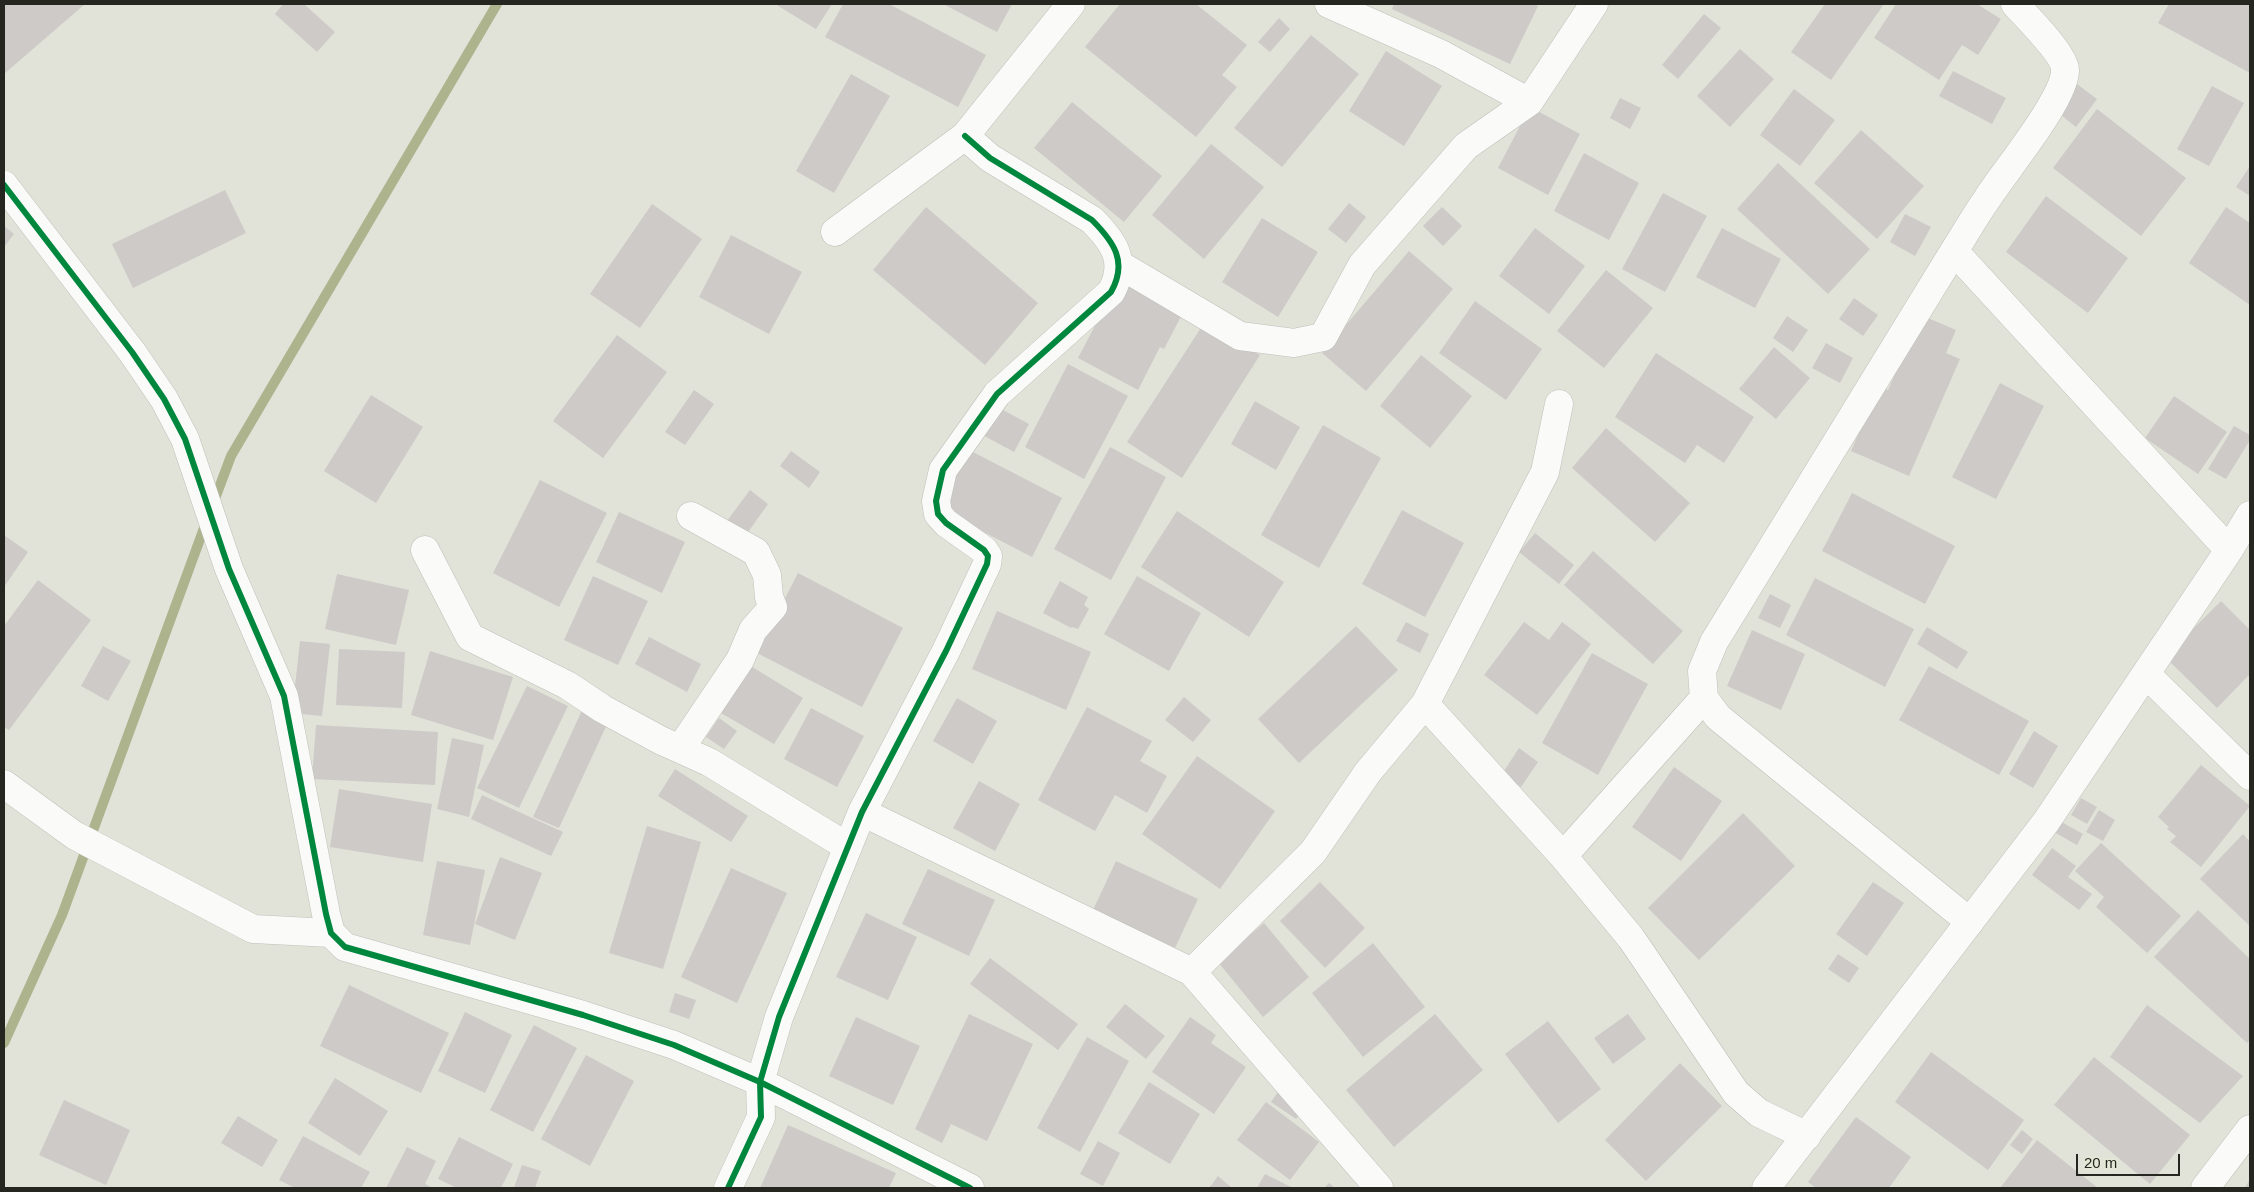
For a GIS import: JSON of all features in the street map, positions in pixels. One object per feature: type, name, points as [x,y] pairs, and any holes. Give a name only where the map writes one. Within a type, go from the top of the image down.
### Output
[{"type":"street","points":[[835,232],[965,136],[1071,4]]},
{"type":"street","points":[[1329,4],[1441,54],[1529,102]]},
{"type":"street","points":[[1120,265],[1240,336],[1288,343],[1323,337],[1362,265],[1466,146],[1529,102],[1594,4]]},
{"type":"street","points":[[1970,922],[1718,717],[1704,698],[1702,671],[1714,642],[1954,251],[1986,199],[2054,102],[2063,84],[2066,68],[2057,51],[2015,4]]},
{"type":"street","points":[[728,1188],[761,1117],[760,1082],[779,1017],[862,812],[946,651],[987,564],[988,556],[984,550],[946,523],[938,514],[936,501],[943,470],[997,394],[1111,292],[1118,279],[1120,265],[1114,247],[1106,234],[1092,220],[990,158],[965,136]]},
{"type":"street","points":[[4,185],[132,352],[164,399],[185,439],[229,569],[284,696],[331,933],[345,947],[583,1016],[665,1042],[760,1082],[970,1188]]},
{"type":"street","points":[[1954,251],[2229,550]]},
{"type":"street","points":[[1192,972],[1313,852],[1368,772],[1425,704],[1545,472],[1559,404]]},
{"type":"street","points":[[1766,1188],[2046,822],[2229,550],[2250,515]]},
{"type":"street","points":[[680,749],[740,660],[753,630],[773,607],[769,598],[767,575],[756,552],[691,516]]},
{"type":"street","points":[[424,550],[470,637],[567,685],[603,710],[709,762],[848,847]]},
{"type":"street","points":[[2146,674],[2250,776]]},
{"type":"street","points":[[1563,856],[1704,698]]},
{"type":"street","points":[[1425,704],[1563,856],[1631,938],[1736,1093],[1759,1113],[1807,1136]]},
{"type":"street","points":[[4,784],[74,835],[253,929],[331,933]]},
{"type":"street","points":[[862,812],[1192,972],[1379,1188]]},
{"type":"street","points":[[2205,1188],[2250,1129]]},
{"type":"building","points":[[4,4],[85,4],[4,74]]},
{"type":"building","points":[[283,4],[304,4],[335,32],[317,52],[275,14]]},
{"type":"building","points":[[775,4],[832,4],[816,29]]},
{"type":"building","points":[[843,4],[889,4],[986,55],[958,107],[825,37]]},
{"type":"building","points":[[943,4],[1012,4],[997,32]]},
{"type":"building","points":[[1120,4],[1196,4],[1247,45],[1222,75],[1237,87],[1196,137],[1085,47]]},
{"type":"building","points":[[1394,4],[1534,4],[1538,6],[1510,64],[1392,9]]},
{"type":"building","points":[[1825,4],[1884,4],[1831,80],[1791,52]]},
{"type":"building","points":[[1896,4],[1977,4],[2001,19],[1978,55],[1962,45],[1939,80],[1874,38]]},
{"type":"building","points":[[2169,4],[2250,5],[2250,73],[2158,23]]},
{"type":"building","points":[[1704,14],[1721,28],[1678,79],[1662,65]]},
{"type":"building","points":[[1279,18],[1290,29],[1270,52],[1258,42]]},
{"type":"building","points":[[1311,35],[1359,74],[1282,167],[1234,128]]},
{"type":"building","points":[[1740,49],[1774,79],[1730,127],[1697,96]]},
{"type":"building","points":[[1386,51],[1442,86],[1404,146],[1349,111]]},
{"type":"building","points":[[1953,71],[2006,98],[1992,124],[1939,96]]},
{"type":"building","points":[[851,74],[890,96],[834,193],[796,171]]},
{"type":"building","points":[[2077,84],[2097,99],[2076,127],[2056,111]]},
{"type":"building","points":[[2212,86],[2244,103],[2209,166],[2177,149]]},
{"type":"building","points":[[1794,89],[1835,120],[1800,166],[1760,135]]},
{"type":"building","points":[[1620,98],[1641,108],[1630,129],[1610,118]]},
{"type":"building","points":[[1072,102],[1162,176],[1124,222],[1034,148]]},
{"type":"building","points":[[1530,107],[1580,134],[1548,195],[1498,168]]},
{"type":"building","points":[[2097,109],[2186,178],[2141,236],[2053,168]]},
{"type":"building","points":[[1861,130],[1924,186],[1877,239],[1814,183]]},
{"type":"building","points":[[1211,144],[1264,187],[1204,259],[1152,215]]},
{"type":"building","points":[[1584,153],[1639,183],[1609,240],[1554,211]]},
{"type":"building","points":[[1778,163],[1870,249],[1828,294],[1737,209]]},
{"type":"building","points":[[2250,166],[2250,196],[2236,187]]},
{"type":"building","points":[[225,190],[246,233],[133,288],[112,244]]},
{"type":"building","points":[[1663,193],[1707,216],[1665,292],[1622,269]]},
{"type":"building","points":[[2046,196],[2128,258],[2088,313],[2006,252]]},
{"type":"building","points":[[1349,203],[1366,217],[1346,243],[1328,229]]},
{"type":"building","points":[[652,204],[702,239],[640,328],[590,294]]},
{"type":"building","points":[[926,207],[1038,303],[985,365],[873,270]]},
{"type":"building","points":[[1442,207],[1462,226],[1443,246],[1423,226]]},
{"type":"building","points":[[2226,207],[2250,223],[2250,305],[2189,263]]},
{"type":"building","points":[[1905,214],[1931,227],[1915,256],[1890,242]]},
{"type":"building","points":[[1262,218],[1318,252],[1278,317],[1222,282]]},
{"type":"building","points":[[4,226],[14,234],[4,247]]},
{"type":"building","points":[[1535,228],[1585,266],[1549,314],[1499,276]]},
{"type":"building","points":[[1722,228],[1781,259],[1755,308],[1696,277]]},
{"type":"building","points":[[731,235],[802,272],[769,334],[699,297]]},
{"type":"building","points":[[1409,251],[1453,289],[1366,391],[1322,353]]},
{"type":"building","points":[[1606,270],[1653,308],[1604,368],[1557,331]]},
{"type":"building","points":[[1121,276],[1185,309],[1164,349],[1160,347],[1138,390],[1078,358]]},
{"type":"building","points":[[1854,298],[1878,315],[1863,336],[1839,319]]},
{"type":"building","points":[[1475,301],[1542,349],[1506,400],[1439,353]]},
{"type":"building","points":[[1921,315],[1956,330],[1946,353],[1960,359],[1909,476],[1851,451],[1879,386],[1888,390]]},
{"type":"building","points":[[1787,316],[1808,330],[1793,352],[1773,338]]},
{"type":"building","points":[[1206,320],[1260,355],[1182,478],[1127,442]]},
{"type":"building","points":[[617,335],[667,372],[603,458],[553,421]]},
{"type":"building","points":[[1826,343],[1853,358],[1840,383],[1812,368]]},
{"type":"building","points":[[1774,347],[1810,378],[1776,419],[1739,389]]},
{"type":"building","points":[[1656,353],[1754,417],[1724,463],[1697,445],[1685,463],[1615,417]]},
{"type":"building","points":[[1421,355],[1472,396],[1430,448],[1380,406]]},
{"type":"building","points":[[1068,364],[1128,396],[1084,479],[1025,447]]},
{"type":"building","points":[[2000,383],[2044,406],[1996,499],[1952,477]]},
{"type":"building","points":[[694,390],[714,404],[685,445],[665,432]]},
{"type":"building","points":[[371,395],[423,427],[376,503],[324,471]]},
{"type":"building","points":[[2174,396],[2227,432],[2198,474],[2145,438]]},
{"type":"building","points":[[1255,401],[1300,427],[1276,470],[1231,444]]},
{"type":"building","points":[[992,404],[1029,424],[1014,452],[977,432]]},
{"type":"building","points":[[1323,425],[1381,458],[1319,568],[1261,535]]},
{"type":"building","points":[[2234,426],[2250,435],[2250,440],[2226,479],[2208,469]]},
{"type":"building","points":[[1606,428],[1690,503],[1655,542],[1572,468]]},
{"type":"building","points":[[1110,447],[1166,477],[1111,580],[1054,549]]},
{"type":"building","points":[[969,450],[1062,498],[1032,557],[939,509]]},
{"type":"building","points":[[791,451],[820,472],[809,488],[780,466]]},
{"type":"building","points":[[540,480],[607,513],[559,607],[493,573]]},
{"type":"building","points":[[750,490],[768,504],[746,535],[727,521]]},
{"type":"building","points":[[1852,493],[1955,546],[1925,604],[1822,551]]},
{"type":"building","points":[[1402,510],[1464,543],[1425,617],[1362,584]]},
{"type":"building","points":[[1177,511],[1284,582],[1249,637],[1141,567]]},
{"type":"building","points":[[619,512],[685,542],[662,593],[596,562]]},
{"type":"building","points":[[1535,533],[1574,565],[1559,584],[1519,552]]},
{"type":"building","points":[[4,535],[28,552],[4,587]]},
{"type":"building","points":[[1593,551],[1683,631],[1653,664],[1564,585]]},
{"type":"building","points":[[798,573],[903,628],[862,707],[757,653]]},
{"type":"building","points":[[337,574],[409,590],[396,645],[325,629]]},
{"type":"building","points":[[593,576],[648,601],[618,665],[564,640]]},
{"type":"building","points":[[1137,576],[1201,613],[1169,671],[1104,634]]},
{"type":"building","points":[[1815,578],[1914,629],[1885,687],[1786,635]]},
{"type":"building","points":[[38,580],[91,620],[9,730],[4,727],[4,626]]},
{"type":"building","points":[[1060,581],[1088,597],[1084,605],[1089,609],[1078,629],[1071,628],[1043,613]]},
{"type":"building","points":[[1770,594],[1791,605],[1780,628],[1758,618]]},
{"type":"building","points":[[2221,601],[2250,630],[2250,674],[2217,708],[2165,657]]},
{"type":"building","points":[[997,611],[1091,652],[1066,710],[972,669]]},
{"type":"building","points":[[1406,622],[1429,634],[1420,653],[1396,641]]},
{"type":"building","points":[[1524,622],[1549,640],[1562,622],[1591,644],[1537,715],[1484,675]]},
{"type":"building","points":[[1356,626],[1398,670],[1299,763],[1258,719]]},
{"type":"building","points":[[1927,627],[1968,652],[1957,669],[1917,644]]},
{"type":"building","points":[[1752,630],[1805,654],[1781,710],[1727,686]]},
{"type":"building","points":[[649,637],[701,664],[687,692],[635,664]]},
{"type":"building","points":[[300,641],[330,644],[322,716],[292,713]]},
{"type":"building","points":[[103,646],[131,661],[108,701],[81,686]]},
{"type":"building","points":[[339,649],[405,652],[402,708],[336,705]]},
{"type":"building","points":[[430,651],[513,677],[493,740],[411,715]]},
{"type":"building","points":[[1592,653],[1648,684],[1598,775],[1542,743]]},
{"type":"building","points":[[749,665],[803,698],[774,744],[721,713]]},
{"type":"building","points":[[1929,666],[2029,721],[1999,775],[1899,720]]},
{"type":"building","points":[[527,686],[568,706],[519,808],[477,788]]},
{"type":"building","points":[[1184,697],[1211,720],[1193,742],[1165,720]]},
{"type":"building","points":[[957,698],[997,721],[973,764],[933,741]]},
{"type":"building","points":[[584,706],[610,718],[559,828],[533,817]]},
{"type":"building","points":[[1087,707],[1152,741],[1140,761],[1167,776],[1147,813],[1115,795],[1095,831],[1038,800]]},
{"type":"building","points":[[811,708],[864,736],[837,787],[784,759]]},
{"type":"building","points":[[719,718],[737,731],[724,749],[706,737]]},
{"type":"building","points":[[316,725],[438,732],[435,785],[312,779]]},
{"type":"building","points":[[2034,731],[2058,746],[2033,788],[2009,774]]},
{"type":"building","points":[[452,738],[484,745],[469,817],[437,809]]},
{"type":"building","points":[[1519,748],[1538,762],[1521,787],[1502,774]]},
{"type":"building","points":[[1197,756],[1275,811],[1220,889],[1142,834]]},
{"type":"building","points":[[2201,765],[2250,806],[2201,867],[2170,842],[2176,836],[2167,829],[2169,827],[2158,817]]},
{"type":"building","points":[[1674,767],[1722,801],[1681,861],[1632,827]]},
{"type":"building","points":[[675,769],[748,816],[731,842],[658,796]]},
{"type":"building","points":[[979,781],[1020,804],[995,851],[953,828]]},
{"type":"building","points":[[339,789],[432,804],[423,862],[330,847]]},
{"type":"building","points":[[482,795],[563,832],[551,856],[471,819]]},
{"type":"building","points":[[2081,798],[2097,807],[2087,824],[2071,815]]},
{"type":"building","points":[[2099,810],[2115,820],[2103,841],[2086,832]]},
{"type":"building","points":[[1743,813],[1795,866],[1699,960],[1648,908]]},
{"type":"building","points":[[2058,820],[2083,834],[2077,845],[2052,831]]},
{"type":"building","points":[[647,826],[701,842],[663,969],[609,953]]},
{"type":"building","points":[[2243,834],[2250,842],[2250,926],[2200,879]]},
{"type":"building","points":[[2101,843],[2181,916],[2147,953],[2096,907],[2104,897],[2075,871]]},
{"type":"building","points":[[2052,848],[2076,866],[2068,877],[2092,894],[2079,910],[2032,875]]},
{"type":"building","points":[[500,857],[542,873],[515,940],[475,924]]},
{"type":"building","points":[[437,861],[485,870],[470,945],[423,935]]},
{"type":"building","points":[[1116,861],[1198,899],[1175,948],[1093,910]]},
{"type":"building","points":[[731,868],[787,893],[737,1003],[681,977]]},
{"type":"building","points":[[928,869],[995,900],[969,956],[902,924]]},
{"type":"building","points":[[1320,882],[1365,928],[1325,968],[1280,921]]},
{"type":"building","points":[[1873,882],[1904,903],[1867,956],[1836,934]]},
{"type":"building","points":[[2198,910],[2250,959],[2250,1040],[2247,1043],[2154,957]]},
{"type":"building","points":[[866,913],[917,937],[888,1000],[836,977]]},
{"type":"building","points":[[1264,923],[1309,977],[1263,1017],[1218,962]]},
{"type":"building","points":[[1373,943],[1425,1007],[1363,1057],[1312,993]]},
{"type":"building","points":[[1838,954],[1859,968],[1849,983],[1828,969]]},
{"type":"building","points":[[990,958],[1078,1024],[1058,1050],[970,984]]},
{"type":"building","points":[[349,985],[449,1033],[421,1093],[320,1046]]},
{"type":"building","points":[[675,993],[696,1000],[689,1019],[669,1012]]},
{"type":"building","points":[[1125,1004],[1165,1036],[1146,1059],[1106,1027]]},
{"type":"building","points":[[2147,1005],[2243,1076],[2200,1123],[2110,1057]]},
{"type":"building","points":[[465,1012],[512,1035],[485,1093],[438,1071]]},
{"type":"building","points":[[969,1014],[1033,1044],[987,1141],[951,1124],[942,1143],[915,1129]]},
{"type":"building","points":[[1435,1014],[1483,1070],[1394,1147],[1346,1090]]},
{"type":"building","points":[[1628,1014],[1646,1039],[1613,1064],[1594,1038]]},
{"type":"building","points":[[856,1017],[920,1046],[893,1105],[829,1076]]},
{"type":"building","points":[[1190,1017],[1216,1035],[1211,1043],[1246,1067],[1214,1114],[1152,1072]]},
{"type":"building","points":[[1548,1021],[1601,1089],[1558,1123],[1505,1054]]},
{"type":"building","points":[[534,1025],[577,1048],[533,1132],[490,1110]]},
{"type":"building","points":[[1087,1037],[1129,1061],[1080,1152],[1037,1128]]},
{"type":"building","points":[[1931,1052],[2024,1120],[1988,1170],[1895,1102]]},
{"type":"building","points":[[586,1055],[634,1081],[590,1166],[541,1139]]},
{"type":"building","points":[[2094,1057],[2190,1135],[2150,1184],[2054,1105]]},
{"type":"building","points":[[1680,1063],[1722,1106],[1646,1181],[1605,1140]]},
{"type":"building","points":[[335,1078],[388,1111],[360,1156],[308,1123]]},
{"type":"building","points":[[1149,1082],[1200,1114],[1170,1164],[1118,1133]]},
{"type":"building","points":[[1278,1092],[1303,1109],[1296,1119],[1271,1102]]},
{"type":"building","points":[[64,1100],[130,1130],[106,1185],[39,1155]]},
{"type":"building","points":[[1266,1102],[1319,1142],[1290,1180],[1237,1140]]},
{"type":"building","points":[[238,1116],[278,1140],[262,1167],[221,1143]]},
{"type":"building","points":[[1856,1117],[1911,1157],[1889,1188],[1816,1188],[1808,1182]]},
{"type":"building","points":[[788,1125],[896,1173],[889,1188],[760,1188]]},
{"type":"building","points":[[2022,1130],[2033,1139],[2022,1154],[2010,1145]]},
{"type":"building","points":[[303,1136],[370,1172],[361,1188],[295,1188],[279,1180]]},
{"type":"building","points":[[459,1137],[513,1164],[501,1188],[457,1188],[438,1179]]},
{"type":"building","points":[[2037,1140],[2098,1188],[2000,1188]]},
{"type":"building","points":[[1098,1141],[1120,1153],[1103,1186],[1080,1174]]},
{"type":"building","points":[[407,1147],[436,1161],[425,1184],[433,1188],[386,1188]]},
{"type":"building","points":[[522,1165],[541,1171],[535,1188],[514,1188]]},
{"type":"building","points":[[1265,1174],[1293,1188],[1257,1188]]},
{"type":"building","points":[[1218,1176],[1232,1188],[1209,1188]]},
{"type":"building","points":[[2250,1179],[2250,1188],[2245,1188]]},
{"type":"building","points":[[1329,1183],[1335,1188],[1324,1188]]},
{"type":"waterway","points":[[213,504],[231,456],[497,4]]},
{"type":"waterway","points":[[4,1043],[62,915],[207,520]]},
{"type":"cycle path","points":[[728,1188],[761,1117],[760,1082],[779,1017],[862,812],[946,651],[987,564],[988,556],[984,550],[946,523],[938,514],[936,501],[943,470],[997,394],[1111,292],[1116,281],[1118,271],[1116,253],[1107,236],[1092,220],[990,158],[965,136]]},
{"type":"cycle path","points":[[4,185],[132,352],[164,399],[185,439],[229,569],[284,696],[331,933],[345,947],[583,1015],[674,1045],[760,1082],[970,1188]]}]
